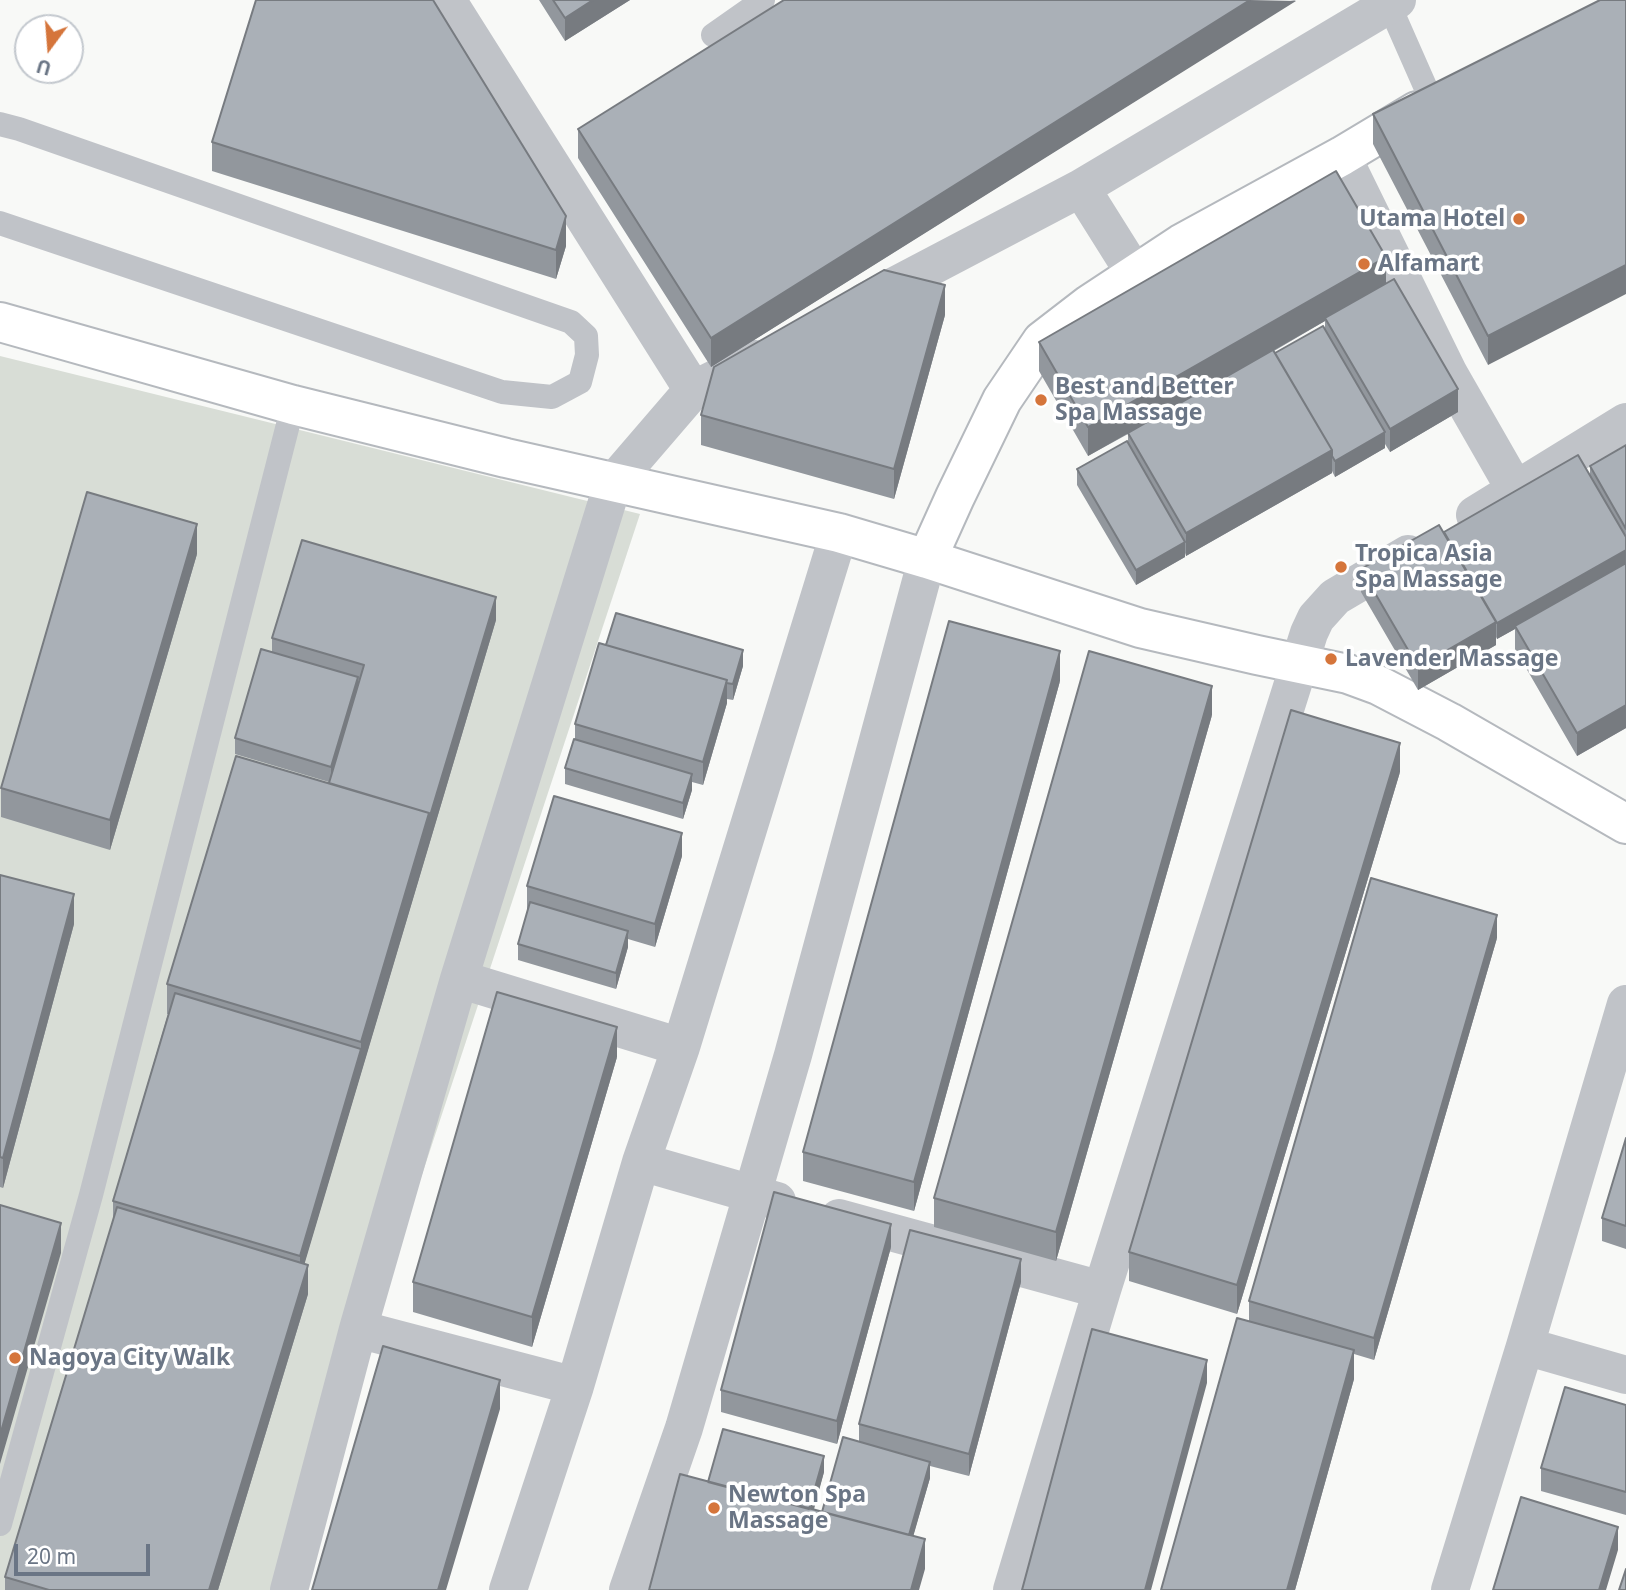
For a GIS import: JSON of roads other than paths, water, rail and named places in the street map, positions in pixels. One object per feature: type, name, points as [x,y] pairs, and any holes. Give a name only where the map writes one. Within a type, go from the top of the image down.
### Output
[{"type":"street","points":[[447,0],[693,390]]},
{"type":"street","points":[[839,315],[1081,188],[1391,1]]},
{"type":"street","points":[[628,1590],[684,1428],[793,1055],[928,559],[1002,400],[1041,341],[1090,304],[1181,244],[1342,156],[1444,94]]},
{"type":"street","points":[[1342,156],[1449,374],[1516,491]]},
{"type":"street","points":[[1081,188],[1135,274]]},
{"type":"street","points":[[0,322],[293,405],[506,458],[839,533],[1140,628],[1348,674],[1378,685],[1449,722],[1626,824]]},
{"type":"street","points":[[289,1590],[358,1329],[460,979],[613,483],[693,390],[790,340]]},
{"type":"street","points":[[1012,1590],[1102,1290],[1309,633],[1316,618],[1335,597],[1516,491],[1626,422]]},
{"type":"street","points":[[508,1590],[575,1386],[641,1162],[681,1047],[839,533]]},
{"type":"street","points":[[460,979],[681,1047]]},
{"type":"street","points":[[1450,1590],[1626,1004]]},
{"type":"street","points":[[641,1162],[1102,1290]]},
{"type":"street","points":[[358,1329],[575,1386]]},
{"type":"street","points":[[1525,1346],[1626,1375]]},
{"type":"lane","points":[[713,35],[763,0]]},
{"type":"lane","points":[[1391,1],[1444,94]]},
{"type":"lane","points":[[0,124],[571,322],[586,336],[587,355],[580,382],[552,397],[502,393],[0,223]]},
{"type":"lane","points":[[0,1524],[97,1169],[293,405]]},
{"type":"place","name":"Utama Hotel","points":[[1519,219]]},
{"type":"place","name":"Alfamart","points":[[1364,264]]},
{"type":"place","name":"Best and Better Spa Massage","points":[[1041,400]]},
{"type":"place","name":"Tropica Asia Spa Massage","points":[[1341,567]]},
{"type":"place","name":"Lavender Massage","points":[[1331,659]]},
{"type":"place","name":"Nagoya City Walk","points":[[15,1358]]},
{"type":"place","name":"Newton Spa Massage","points":[[714,1508]]}]
